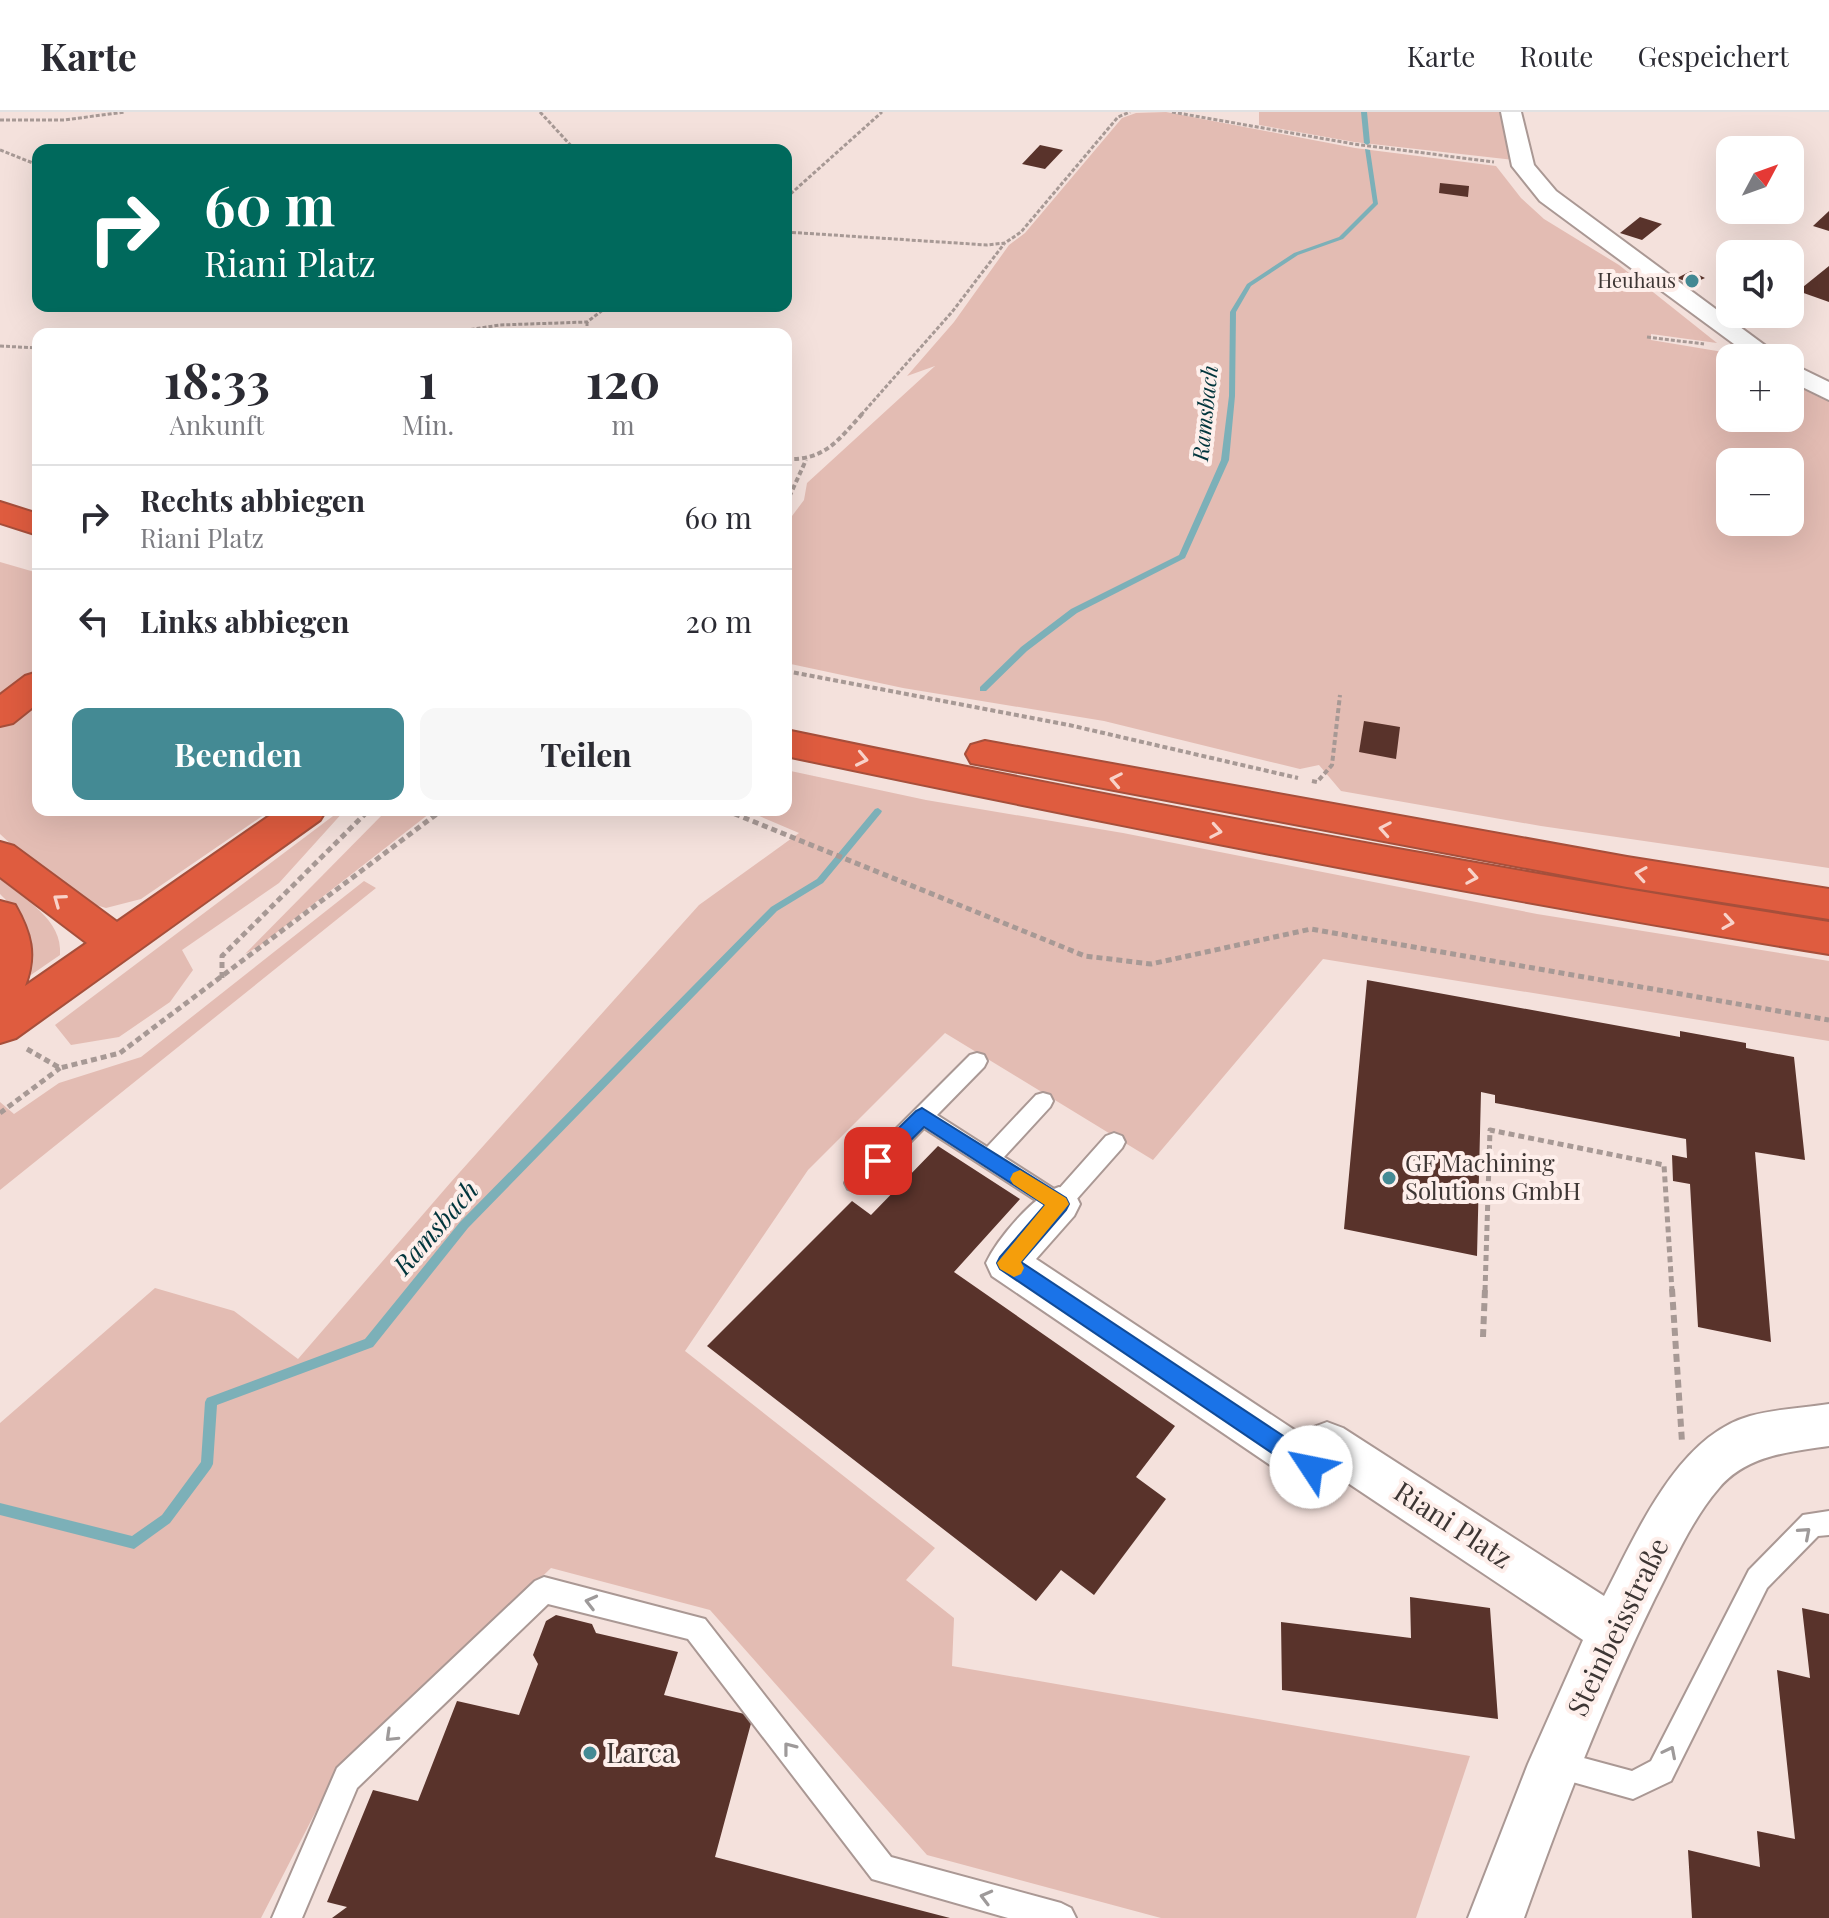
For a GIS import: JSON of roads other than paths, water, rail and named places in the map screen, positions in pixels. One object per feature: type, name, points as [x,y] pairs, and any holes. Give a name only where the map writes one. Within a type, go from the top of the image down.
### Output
[{"type":"highway","points":[[0,491],[32,494]]},
{"type":"highway","points":[[0,512],[32,523]]},
{"type":"highway","points":[[0,542],[32,552]]},
{"type":"highway","points":[[0,714],[32,689]]},
{"type":"highway","points":[[792,715],[1208,797],[1627,872],[1829,904]]},
{"type":"highway","points":[[792,744],[1139,817],[1629,906],[1829,938]]},
{"type":"highway","points":[[13,1037],[118,944],[298,816]]},
{"type":"highway","points":[[0,856],[118,944]]},
{"type":"highway","points":[[0,916],[12,946],[10,968],[0,992]]},
{"type":"street","points":[[1511,112],[1523,166],[1548,196],[1750,344]]},
{"type":"street","points":[[1804,379],[1829,392]]},
{"type":"street","name":"Riani Platz","points":[[1059,1204],[1007,1263],[1311,1467],[1327,1443],[1613,1631]]},
{"type":"street","name":"Steinbeisstraße","points":[[1496,1918],[1554,1764],[1613,1631],[1664,1530],[1703,1471],[1751,1437],[1829,1425]]},
{"type":"lane","points":[[856,1183],[977,1061]]},
{"type":"lane","points":[[989,1159],[1043,1101]]},
{"type":"lane","points":[[922,1116],[1059,1204],[1114,1142]]},
{"type":"lane","points":[[1554,1764],[1633,1785],[1661,1771],[1758,1579],[1812,1524],[1829,1523]]},
{"type":"lane","points":[[287,1918],[347,1778],[544,1590],[696,1628],[882,1869],[1061,1918]]},
{"type":"waterway","name":"Ramsbach","points":[[1364,112],[1367,143]]},
{"type":"waterway","name":"Ramsbach","points":[[983,689],[1024,649],[1074,611],[1182,556],[1225,460],[1232,396],[1233,312],[1249,285],[1296,254],[1341,238],[1376,203],[1367,150]]},
{"type":"waterway","name":"Ramsbach","points":[[0,1509],[134,1543],[166,1519],[207,1464],[211,1402],[369,1343],[464,1225],[774,909],[820,881],[878,811]]},
{"type":"place","name":"Heuhaus","points":[[1692,281]]},
{"type":"place","name":"GF Machining Solutions GmbH","points":[[1389,1178]]},
{"type":"place","name":"Larca","points":[[590,1753]]}]
